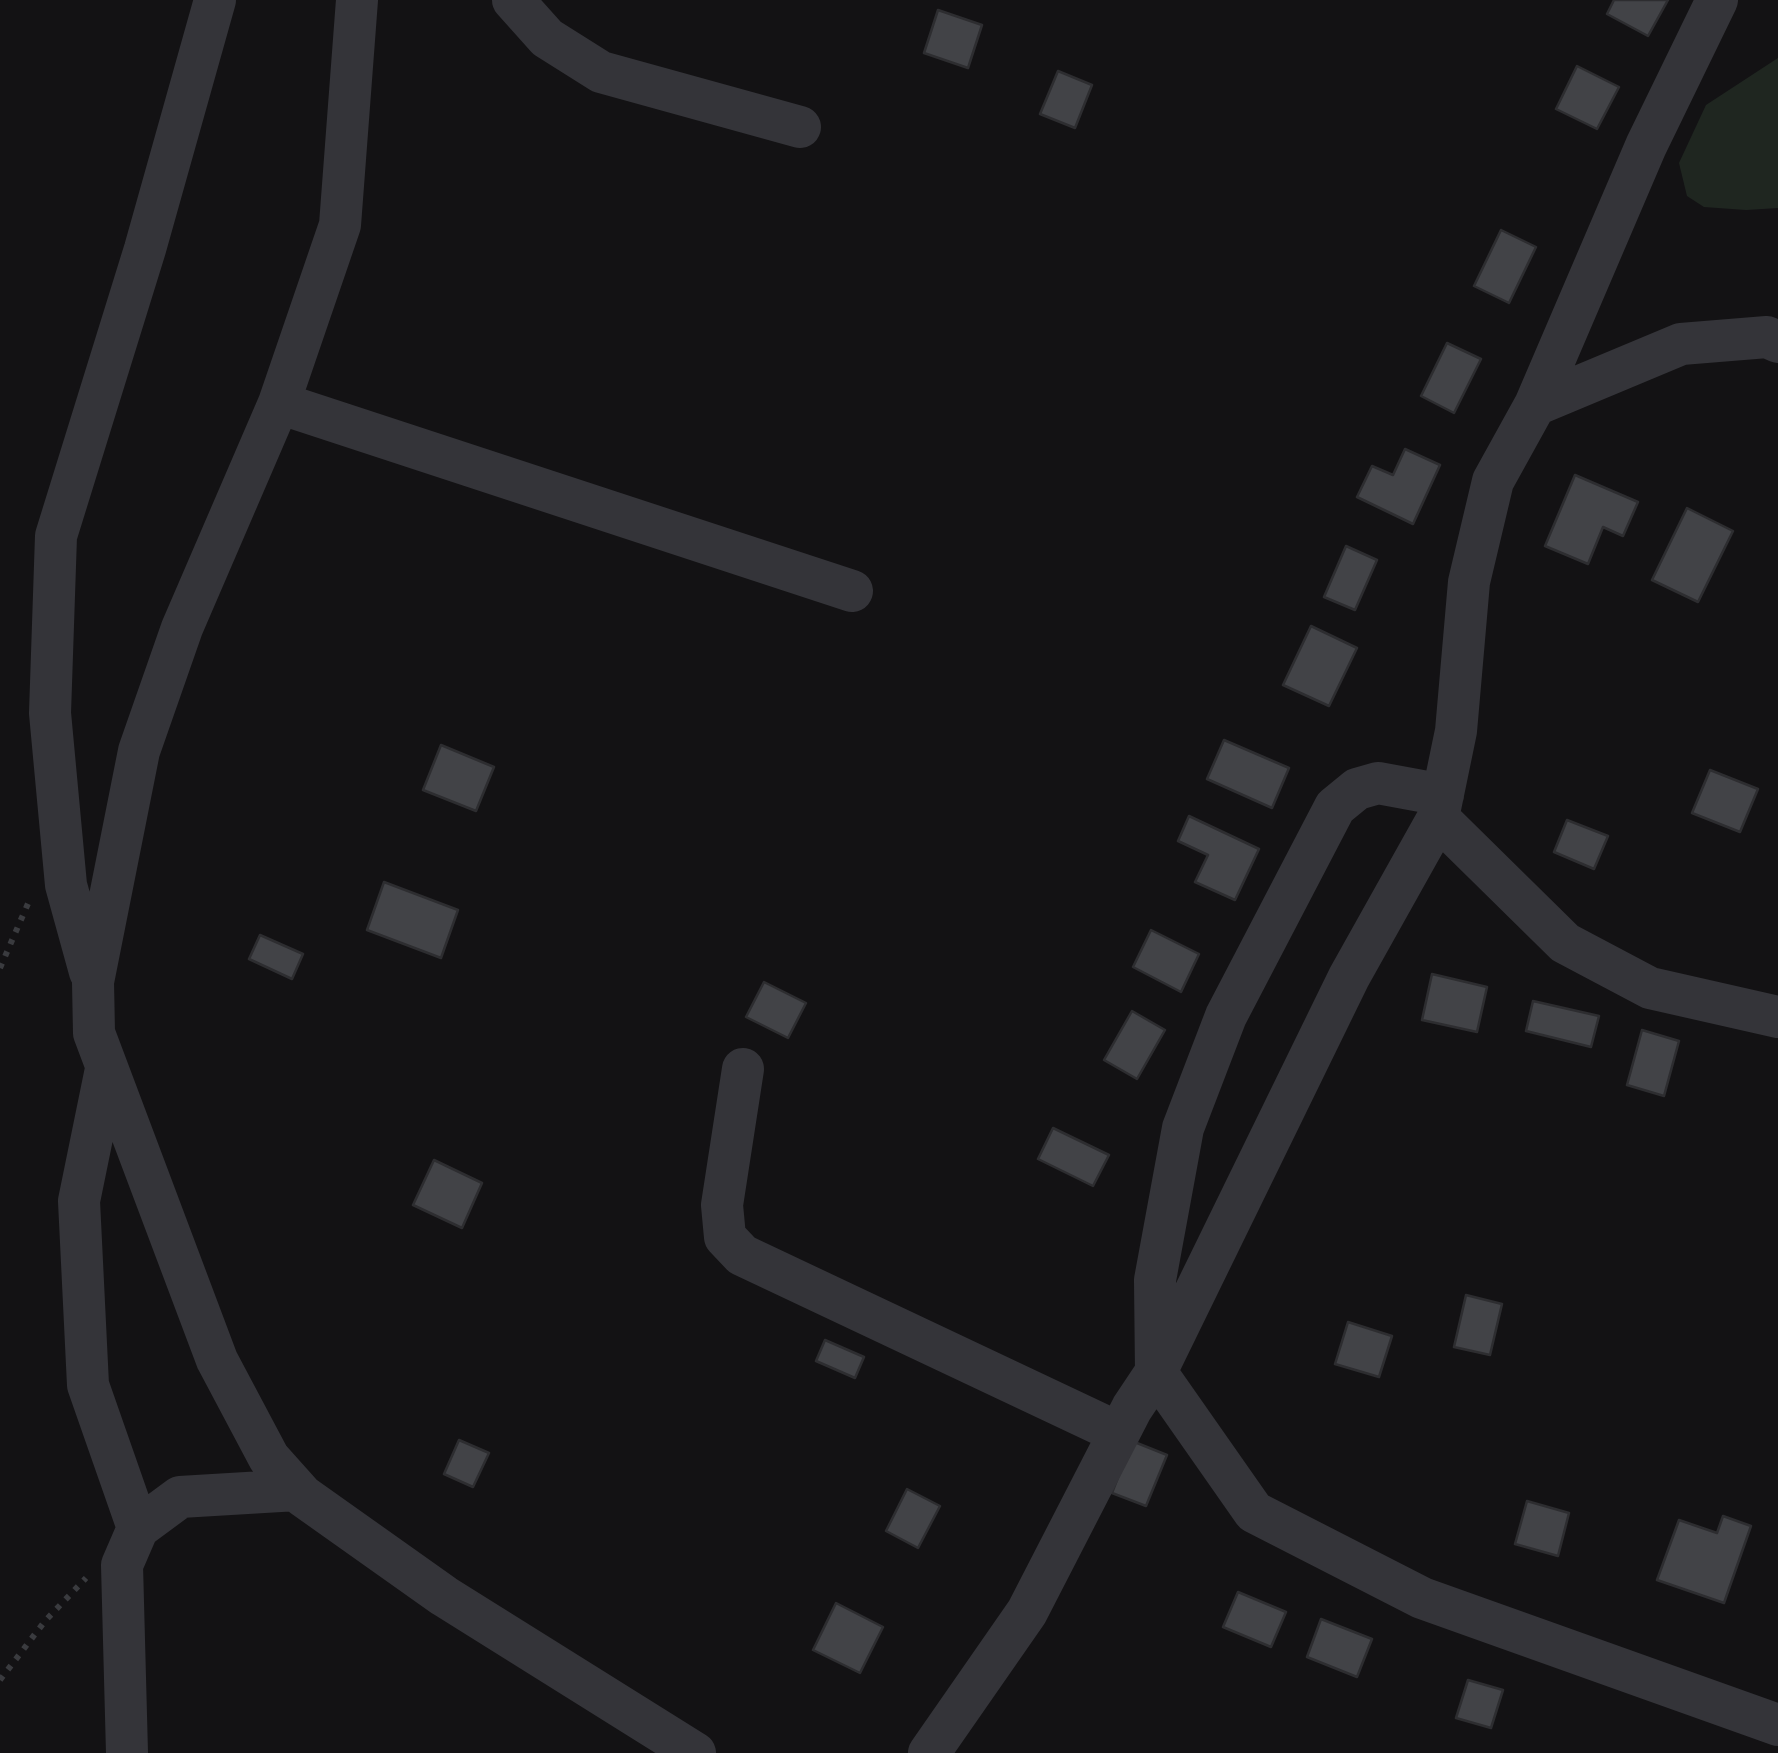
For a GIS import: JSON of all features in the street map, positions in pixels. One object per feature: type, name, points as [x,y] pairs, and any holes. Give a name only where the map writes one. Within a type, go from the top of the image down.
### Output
[{"type":"street","points":[[215,0],[145,248],[56,536],[50,714],[66,885],[92,982],[94,1034],[217,1360],[268,1458],[303,1496],[444,1596],[695,1753]]},
{"type":"street","points":[[92,982],[139,752],[182,628],[278,403],[340,225],[358,0]]},
{"type":"street","points":[[513,0],[547,38],[600,72],[800,127]]},
{"type":"street","points":[[929,1753],[1026,1612],[1118,1433],[1156,1372],[1349,976],[1441,806],[1456,731],[1469,582],[1492,481],[1535,405],[1646,146],[1717,0]]},
{"type":"street","points":[[1535,405],[1681,344],[1767,338],[1778,342]]},
{"type":"street","points":[[278,403],[852,590]]},
{"type":"street","points":[[1778,1017],[1650,988],[1565,943],[1441,806],[1378,783],[1357,789],[1335,806],[1226,1016],[1183,1128],[1154,1280],[1156,1372],[1254,1512],[1422,1598],[1778,1725]]},
{"type":"street","points":[[106,1069],[79,1201],[88,1385],[130,1546],[127,1753]]},
{"type":"street","points":[[743,1069],[722,1205],[726,1237],[742,1256],[1118,1433]]},
{"type":"street","points":[[130,1546],[180,1497],[297,1490]]},
{"type":"path","points":[[0,1680],[44,1621],[88,1576],[130,1546]]},
{"type":"shaded area","points":[[1778,58],[1778,208],[1704,207],[1687,196],[1679,163],[1706,105]]},
{"type":"building","points":[[1614,0],[1668,0],[1648,36],[1607,14]]},
{"type":"building","points":[[938,10],[982,25],[968,68],[924,53]]},
{"type":"building","points":[[1577,66],[1619,87],[1597,129],[1556,109]]},
{"type":"building","points":[[1058,71],[1092,85],[1075,128],[1040,114]]},
{"type":"building","points":[[1501,230],[1536,247],[1509,303],[1474,286]]},
{"type":"building","points":[[1447,343],[1481,359],[1454,413],[1421,396]]},
{"type":"building","points":[[1405,449],[1440,465],[1413,524],[1357,497],[1372,466],[1393,475]]},
{"type":"building","points":[[1575,475],[1638,502],[1623,536],[1603,527],[1588,564],[1545,546]]},
{"type":"building","points":[[1687,508],[1733,531],[1698,602],[1652,580]]},
{"type":"building","points":[[1346,546],[1377,560],[1355,610],[1324,597]]},
{"type":"building","points":[[1311,626],[1357,648],[1329,706],[1283,685]]},
{"type":"building","points":[[1224,740],[1289,768],[1272,808],[1207,779]]},
{"type":"building","points":[[441,745],[494,767],[476,811],[423,790]]},
{"type":"building","points":[[1710,770],[1758,789],[1740,832],[1692,813]]},
{"type":"building","points":[[1189,816],[1259,849],[1235,900],[1195,882],[1208,855],[1178,841]]},
{"type":"building","points":[[1567,820],[1608,836],[1594,869],[1554,852]]},
{"type":"building","points":[[384,882],[458,910],[441,958],[367,930]]},
{"type":"building","points":[[1151,930],[1199,954],[1181,992],[1133,967]]},
{"type":"building","points":[[260,935],[303,954],[292,979],[249,959]]},
{"type":"building","points":[[1432,974],[1487,987],[1477,1032],[1422,1020]]},
{"type":"building","points":[[764,982],[806,1003],[788,1038],[746,1017]]},
{"type":"building","points":[[1533,1001],[1599,1016],[1591,1047],[1526,1031]]},
{"type":"building","points":[[1132,1011],[1165,1030],[1137,1079],[1104,1060]]},
{"type":"building","points":[[1642,1030],[1679,1041],[1664,1096],[1627,1085]]},
{"type":"building","points":[[1053,1128],[1109,1155],[1093,1186],[1038,1159]]},
{"type":"building","points":[[434,1160],[482,1183],[462,1228],[413,1205]]},
{"type":"building","points":[[1466,1295],[1502,1304],[1490,1355],[1454,1347]]},
{"type":"building","points":[[1348,1322],[1392,1336],[1379,1377],[1335,1364]]},
{"type":"building","points":[[825,1340],[864,1357],[855,1378],[816,1361]]},
{"type":"building","points":[[459,1440],[489,1453],[473,1487],[444,1474]]},
{"type":"building","points":[[1132,1441],[1167,1455],[1146,1506],[1112,1493]]},
{"type":"building","points":[[907,1489],[940,1506],[918,1548],[886,1531]]},
{"type":"building","points":[[1527,1501],[1569,1513],[1558,1556],[1515,1544]]},
{"type":"building","points":[[1723,1516],[1751,1526],[1724,1603],[1657,1580],[1679,1520],[1717,1533]]},
{"type":"building","points":[[1238,1592],[1286,1612],[1271,1647],[1223,1627]]},
{"type":"building","points":[[836,1603],[883,1627],[860,1673],[813,1650]]},
{"type":"building","points":[[1321,1619],[1372,1639],[1357,1677],[1307,1657]]},
{"type":"building","points":[[1468,1680],[1503,1690],[1491,1728],[1456,1718]]}]
